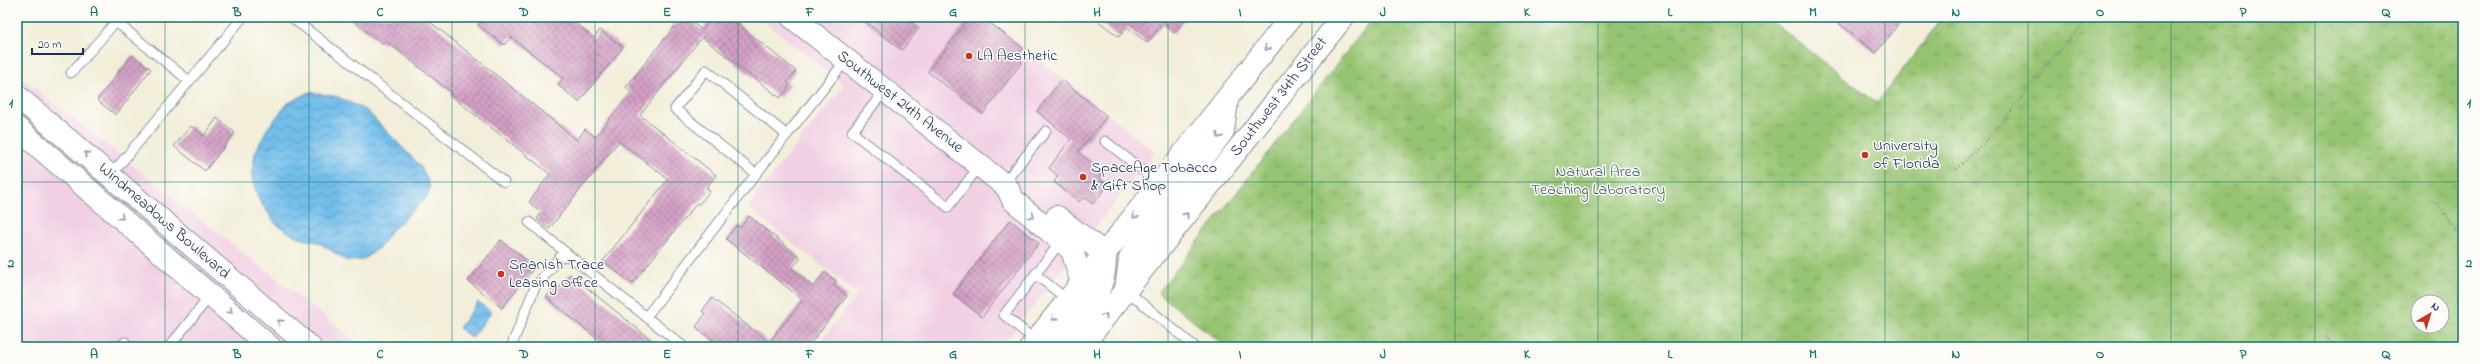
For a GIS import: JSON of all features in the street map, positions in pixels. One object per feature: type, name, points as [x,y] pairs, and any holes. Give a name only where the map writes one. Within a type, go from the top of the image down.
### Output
[{"type":"street","name":"Southwest 24th Avenue","points":[[792,17],[1005,186],[1013,200],[1072,250],[1082,283]]},
{"type":"street","points":[[1033,344],[1291,17]]},
{"type":"street","name":"Southwest 34th Street","points":[[1081,347],[1343,17]]},
{"type":"street","name":"Windmeadows Boulevard","points":[[17,96],[310,347]]},
{"type":"street","points":[[1126,290],[1130,258],[1142,239],[1223,131],[1227,98]]},
{"type":"street","name":"Windmeadows Boulevard","points":[[17,128],[270,347]]},
{"type":"street","points":[[95,194],[111,175]]},
{"type":"street","name":"Southwest 24th Avenue","points":[[1005,186],[1021,189],[1105,254]]},
{"type":"street","points":[[1057,347],[1102,287],[1105,269],[1105,254]]},
{"type":"street","points":[[211,295],[227,276]]},
{"type":"lane","points":[[111,175],[188,80],[243,17]]},
{"type":"lane","points":[[291,17],[504,182]]},
{"type":"lane","points":[[71,73],[118,20],[188,80]]},
{"type":"lane","points":[[646,317],[846,60]]},
{"type":"lane","points":[[756,174],[675,109],[706,70],[787,135]]},
{"type":"lane","points":[[885,90],[852,132],[948,207],[980,166]]},
{"type":"lane","points":[[1005,186],[1046,131]]},
{"type":"lane","points":[[1105,141],[1160,184]]},
{"type":"lane","points":[[529,222],[684,347]]},
{"type":"lane","points":[[1033,344],[1004,315],[1062,240]]},
{"type":"lane","points":[[511,347],[535,287],[560,257],[570,256]]},
{"type":"lane","points":[[1035,274],[1068,300]]},
{"type":"lane","points":[[1126,290],[1195,347]]},
{"type":"lane","points":[[169,347],[211,295]]},
{"type":"path","points":[[1956,169],[1995,132],[2043,69],[2089,17]]},
{"type":"path","points":[[2438,203],[2456,232],[2463,236]]},
{"type":"path","points":[[2325,337],[2338,347]]},
{"type":"shaded area","points":[[758,17],[985,17],[1155,152],[1001,347],[816,347],[858,294],[747,207],[844,85]]},
{"type":"shaded area","points":[[17,74],[331,322],[363,347],[17,347]]},
{"type":"green space","name":"Natural Area Teaching Laboratory","points":[[1374,17],[1766,17],[1877,103],[1943,17],[2463,17],[2463,347],[1226,347],[1158,293]]},
{"type":"water","points":[[310,92],[338,97],[367,111],[421,167],[430,188],[427,197],[390,232],[380,247],[363,260],[347,261],[318,242],[303,239],[288,232],[275,223],[258,198],[252,178],[255,153],[267,129],[288,103]]},
{"type":"water","points":[[478,302],[491,312],[472,338],[459,328]]},
{"type":"building","points":[[348,17],[424,17],[577,140],[585,129],[595,137],[631,92],[626,87],[682,17],[685,17],[702,30],[710,20],[715,24],[721,17],[729,17],[796,71],[787,82],[790,85],[780,98],[702,37],[640,115],[716,175],[706,188],[710,191],[699,204],[697,203],[632,284],[603,261],[668,179],[619,141],[549,229],[537,219],[541,213],[529,202],[550,174],[450,95],[452,93],[386,41],[383,44]]},
{"type":"building","points":[[484,17],[568,17],[594,38],[600,30],[623,47],[579,102],[558,85],[563,78],[511,37],[504,45],[478,25]]},
{"type":"building","points":[[859,17],[904,17],[919,28],[902,50]]},
{"type":"building","points":[[970,17],[982,17],[1023,48],[1016,57],[1022,62],[983,114],[928,72]]},
{"type":"building","points":[[1093,17],[1187,17],[1174,33],[1163,24],[1147,43],[1127,27],[1119,37]]},
{"type":"building","points":[[1831,17],[1904,17],[1876,53]]},
{"type":"building","points":[[132,55],[151,69],[116,115],[97,100]]},
{"type":"building","points":[[1062,80],[1107,116],[1078,152],[1103,171],[1099,178],[1108,185],[1093,204],[1083,197],[1079,202],[1054,182],[1058,176],[1049,168],[1071,139],[1037,111]]},
{"type":"building","points":[[217,118],[235,133],[205,171],[174,146],[191,126],[204,136]]},
{"type":"building","points":[[749,216],[801,258],[792,268],[813,287],[825,272],[837,282],[834,285],[847,296],[808,347],[721,347],[696,327],[705,314],[702,311],[712,298],[769,342],[803,300],[726,239],[737,225],[740,228]]},
{"type":"building","points":[[1010,220],[1039,243],[982,317],[953,294]]},
{"type":"building","name":"Spanish Trace Leasing Office","points":[[501,240],[535,267],[502,308],[468,281]]},
{"type":"building","points":[[570,274],[660,347],[607,347],[546,297],[556,285],[559,288]]},
{"type":"place","name":"LA Aesthetic","points":[[969,56]]},
{"type":"place","name":"University of Florida","points":[[1865,155]]},
{"type":"place","name":"SpaceAge Tobacco & Gift Shop","points":[[1083,177]]},
{"type":"place","name":"Spanish Trace Leasing Office","points":[[501,274]]}]
